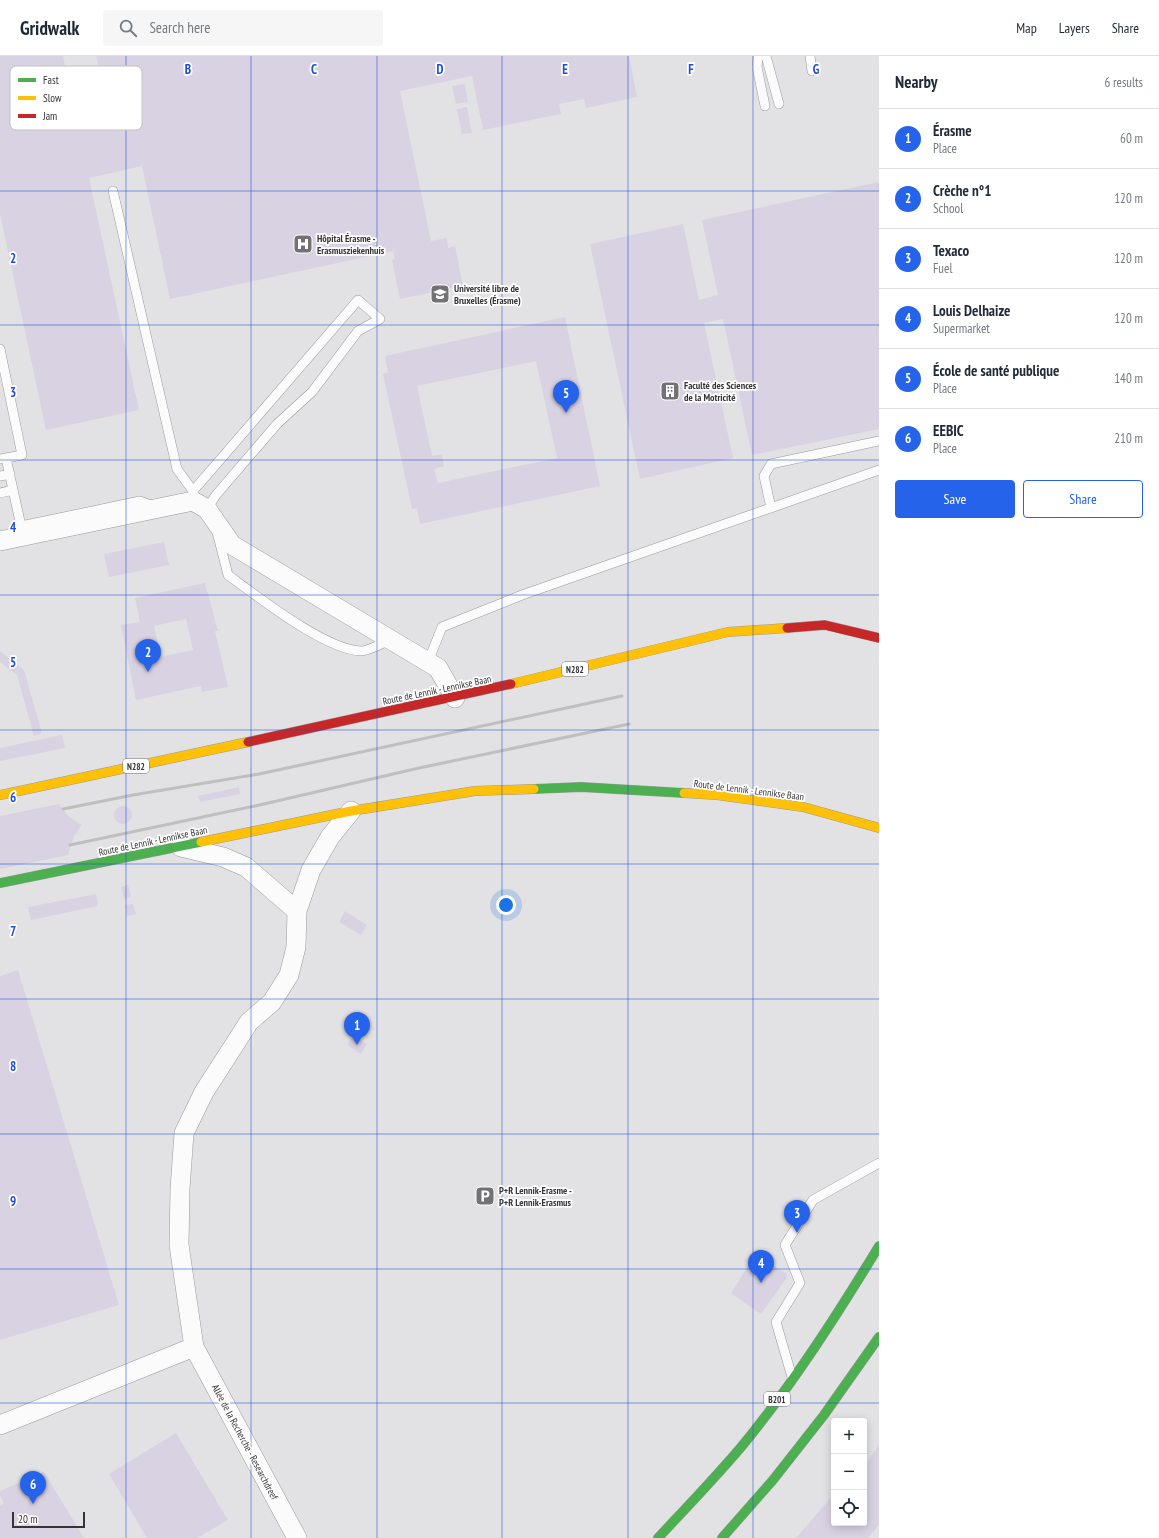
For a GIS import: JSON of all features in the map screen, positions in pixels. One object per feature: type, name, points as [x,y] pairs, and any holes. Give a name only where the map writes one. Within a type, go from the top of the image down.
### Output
[{"type":"main road","name":"Route de Lennik - Lennikse Baan","points":[[0,795],[455,698],[728,632],[825,625],[879,638]]},
{"type":"main road","name":"Route de Lennik - Lennikse Baan","points":[[0,884],[351,811],[475,791],[581,787],[717,795],[803,807],[879,828]]},
{"type":"main road","name":"B201","points":[[658,1538],[752,1433],[793,1378],[853,1290],[879,1246]]},
{"type":"main road","points":[[722,1538],[778,1475],[824,1415],[879,1337]]},
{"type":"street","points":[[0,541],[158,508],[202,505],[232,545],[438,668],[443,674],[455,698]]},
{"type":"street","name":"Allée de la Recherche - Researchdreef","points":[[297,1538],[194,1346],[179,1245],[180,1189],[184,1133],[204,1092],[249,1022],[272,1002],[289,975],[296,947],[297,911],[311,870],[330,837],[351,811]]},
{"type":"street","points":[[181,847],[223,857],[246,867],[297,911]]},
{"type":"street","points":[[0,1425],[194,1346]]},
{"type":"lane","points":[[758,56],[757,68],[765,106]]},
{"type":"lane","points":[[766,56],[778,104]]},
{"type":"lane","points":[[810,56],[812,71]]},
{"type":"lane","points":[[113,192],[177,469],[202,505],[228,575],[294,622],[339,645],[362,651],[391,640]]},
{"type":"lane","points":[[358,300],[380,318],[358,331],[312,392],[277,424],[216,495],[202,505],[358,300]]},
{"type":"lane","points":[[0,349],[22,455],[3,459],[10,474],[21,526],[140,501],[158,508]]},
{"type":"lane","points":[[771,508],[764,476],[771,464],[879,441]]},
{"type":"lane","points":[[428,662],[442,627],[459,619],[522,595],[879,470]]},
{"type":"lane","points":[[0,476],[10,474]]},
{"type":"lane","points":[[0,493],[13,490]]},
{"type":"lane","points":[[793,1378],[776,1322],[800,1283],[785,1245],[813,1200],[879,1163]]},
{"type":"building","name":"Hôpital Érasme - Erasmusziekenhuis","points":[[0,56],[63,56],[65,66],[10,66],[10,130],[142,130],[142,66],[98,66],[96,56],[629,56],[637,97],[586,108],[584,99],[559,104],[561,114],[483,130],[472,76],[400,91],[431,241],[447,238],[448,248],[455,246],[463,286],[400,299],[392,260],[395,259],[393,251],[170,299],[142,166],[89,178],[139,410],[46,430],[0,214]]},
{"type":"building","points":[[465,84],[468,102],[456,104],[452,86]]},
{"type":"building","points":[[467,107],[472,133],[462,134],[457,109]]},
{"type":"building","points":[[879,182],[879,429],[752,455],[723,319],[704,323],[733,458],[640,479],[590,244],[683,224],[699,300],[718,295],[702,220]]},
{"type":"building","points":[[565,317],[600,486],[420,524],[417,508],[412,509],[383,374],[388,373],[385,356]],"holes":[[[536,361],[557,458],[438,483],[434,469],[444,466],[442,454],[432,456],[417,386]]]},
{"type":"building","points":[[164,542],[169,565],[109,577],[104,554]]},
{"type":"building","points":[[205,583],[218,631],[215,631],[228,687],[202,692],[201,686],[136,700],[121,625],[140,622],[135,598]],"holes":[[[186,619],[193,650],[161,657],[154,626]]]},
{"type":"building","points":[[0,651],[24,670],[42,733],[34,736],[17,675],[0,662]]},
{"type":"building","points":[[62,735],[65,748],[0,761],[0,748]]},
{"type":"building","points":[[239,787],[240,794],[200,802],[198,796]]},
{"type":"building","points":[[59,804],[69,817],[82,825],[74,836],[68,855],[0,869],[0,816]]},
{"type":"building","points":[[123,806],[129,809],[132,815],[129,821],[123,824],[117,821],[114,815],[117,809]]},
{"type":"building","points":[[128,885],[131,897],[124,899],[121,887]]},
{"type":"building","points":[[96,894],[98,906],[31,920],[28,907]]},
{"type":"building","points":[[133,904],[136,914],[127,916],[125,905]]},
{"type":"building","points":[[345,911],[367,925],[361,935],[339,922]]},
{"type":"building","points":[[18,970],[119,1305],[0,1340],[0,976]]},
{"type":"building","points":[[353,1035],[367,1044],[361,1054],[347,1045]]},
{"type":"building","points":[[755,1255],[761,1257],[787,1274],[786,1279],[761,1314],[731,1293]]},
{"type":"building","points":[[176,1433],[228,1520],[197,1538],[147,1538],[109,1474]]},
{"type":"building","points":[[879,1445],[879,1525],[868,1538],[796,1538],[831,1497],[831,1526],[867,1526],[867,1463]]},
{"type":"building","points":[[44,1472],[84,1538],[0,1538],[0,1506],[4,1503],[0,1496],[0,1491]]},
{"type":"railway","points":[[63,809],[133,795],[259,774],[622,696]]},
{"type":"railway","points":[[70,845],[264,804],[419,768],[629,724]]},
{"type":"traffic: fast","points":[[534,789],[581,787],[684,793]]},
{"type":"traffic: fast","points":[[0,883],[201,842]]},
{"type":"traffic: fast","points":[[658,1538],[721,1470],[761,1422],[814,1349],[879,1246]]},
{"type":"traffic: fast","points":[[722,1538],[773,1480],[824,1415],[879,1337]]},
{"type":"traffic: slow","points":[[511,684],[728,632],[787,628]]},
{"type":"traffic: slow","points":[[0,795],[248,742]]},
{"type":"traffic: slow","points":[[201,842],[351,811],[475,791],[534,789]]},
{"type":"traffic: slow","points":[[684,793],[717,795],[803,807],[879,828]]},
{"type":"traffic: jam","points":[[787,628],[825,625],[879,638]]},
{"type":"traffic: jam","points":[[248,742],[511,684]]},
{"type":"place","name":"Hôpital Érasme - Erasmusziekenhuis","points":[[303,244]]},
{"type":"place","name":"Université libre de Bruxelles (Érasme)","points":[[440,294]]},
{"type":"place","name":"Faculté des Sciences de la Motricité","points":[[670,391]]},
{"type":"place","name":"École de santé publique","points":[[566,413]]},
{"type":"place","name":"Crèche n°1","points":[[148,672]]},
{"type":"place","name":"Érasme","points":[[357,1045]]},
{"type":"place","name":"P+R Lennik-Erasme - P+R Lennik-Erasmus","points":[[485,1196]]},
{"type":"place","name":"Texaco","points":[[797,1233]]},
{"type":"place","name":"Louis Delhaize","points":[[761,1283]]},
{"type":"place","name":"EEBIC","points":[[33,1504]]}]
